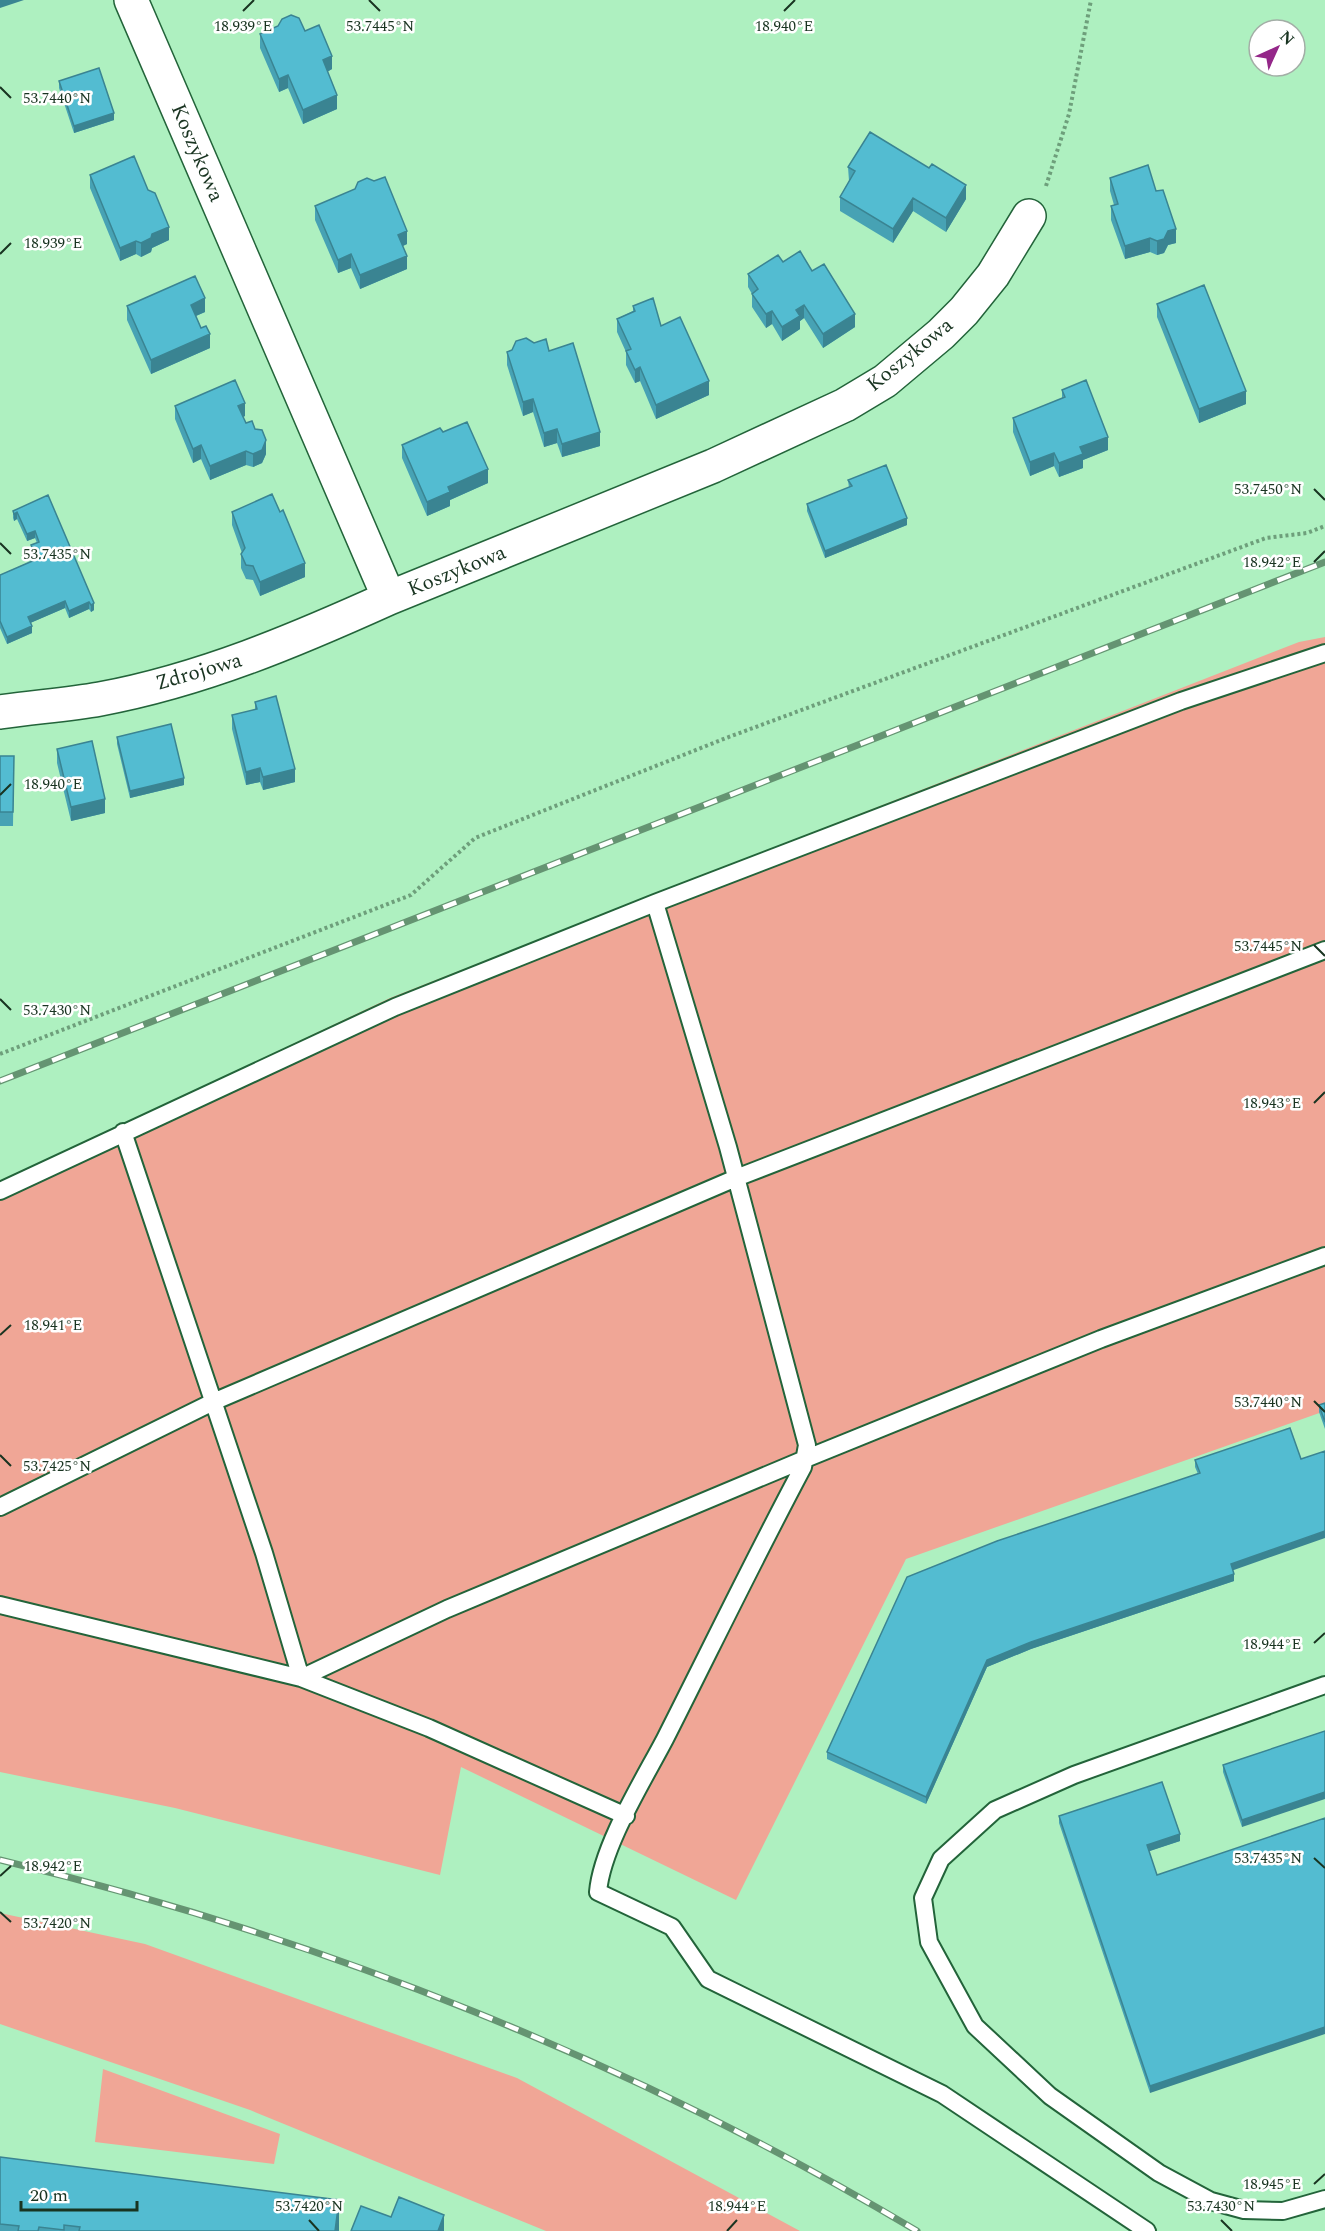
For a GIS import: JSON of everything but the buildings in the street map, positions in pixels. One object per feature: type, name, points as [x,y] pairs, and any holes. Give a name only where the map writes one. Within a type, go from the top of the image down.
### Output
[{"type":"street","name":"Koszykowa","points":[[131,0],[389,598],[713,466],[845,405],[885,381],[941,334],[964,311],[993,275],[1029,216]]},
{"type":"street","name":"Zdrojowa","points":[[0,711],[101,699],[218,669],[283,646],[389,598]]},
{"type":"lane","points":[[0,1191],[395,1007],[655,903],[1180,701],[1325,653]]},
{"type":"lane","points":[[655,903],[736,1178],[807,1445],[805,1459],[626,1816],[599,1879],[597,1892],[672,1927],[708,1978],[942,2094],[1148,2231]]},
{"type":"lane","points":[[0,1507],[213,1402],[736,1178],[1325,950]]},
{"type":"lane","points":[[123,1132],[264,1553],[301,1678]]},
{"type":"lane","points":[[301,1678],[447,1609],[805,1459],[1101,1339],[1325,1256]]},
{"type":"lane","points":[[0,1605],[301,1678],[429,1728],[626,1816]]},
{"type":"lane","points":[[1325,1685],[1074,1775],[995,1810],[941,1859],[923,1898],[928,1942],[975,2026],[1050,2096],[1159,2173],[1211,2201],[1244,2210],[1283,2211],[1325,2199]]},
{"type":"path","points":[[1029,216],[1044,192],[1069,114],[1091,0]]},
{"type":"path","points":[[0,1054],[411,895],[475,838],[551,807],[726,738],[1266,538],[1307,533],[1325,526]]},
{"type":"shaded area","points":[[1325,637],[1325,1411],[906,1559],[736,1900],[461,1767],[440,1875],[175,1808],[0,1772],[0,1183],[390,998],[1299,642]]},
{"type":"shaded area","points":[[0,1913],[145,1944],[517,2078],[800,2231],[546,2231],[250,2110],[0,2024]]},
{"type":"shaded area","points":[[103,2069],[280,2134],[274,2164],[95,2142]]},
{"type":"railway","points":[[0,1081],[1325,562]]},
{"type":"railway","points":[[0,1860],[120,1891],[238,1927],[356,1967],[472,2011],[587,2060],[699,2113],[809,2170],[917,2231]]}]
